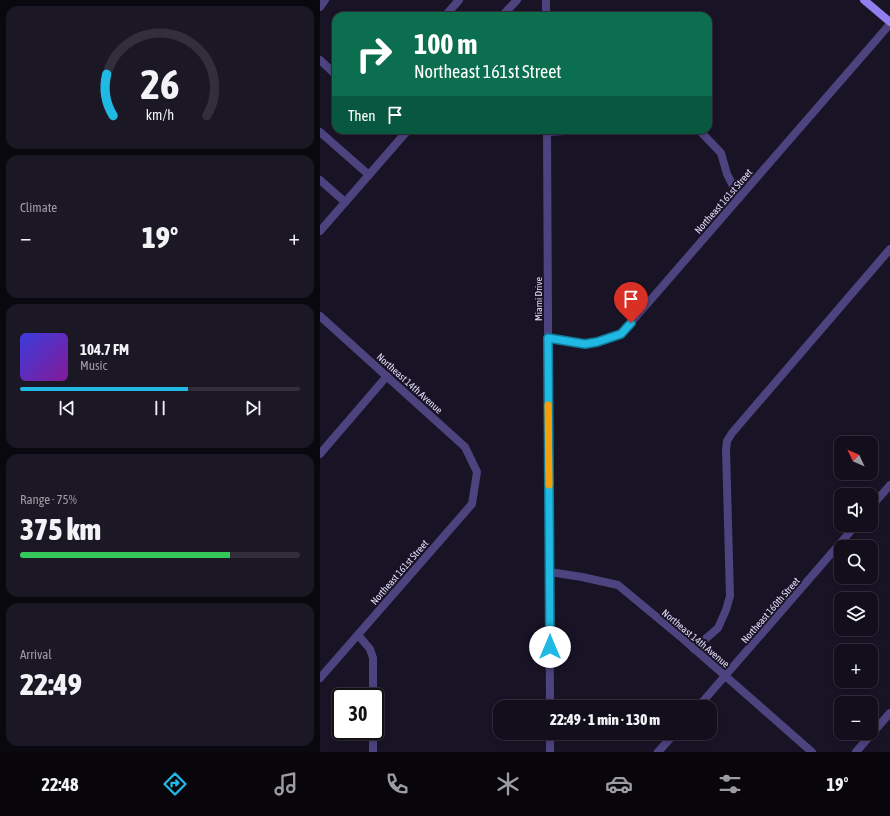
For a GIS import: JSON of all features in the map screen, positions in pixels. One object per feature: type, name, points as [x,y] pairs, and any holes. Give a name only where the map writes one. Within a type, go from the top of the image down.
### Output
[{"type":"street","points":[[320,7],[326,0]]},
{"type":"street","points":[[448,12],[459,0]]},
{"type":"street","points":[[506,12],[516,0]]},
{"type":"street","points":[[546,0],[546,12]]},
{"type":"street","points":[[864,0],[890,23]]},
{"type":"street","name":"Northeast 161st Street","points":[[548,338],[585,344],[597,342],[621,334],[890,23]]},
{"type":"street","points":[[320,60],[332,70]]},
{"type":"street","points":[[320,132],[369,175]]},
{"type":"street","points":[[320,232],[369,175],[401,134]]},
{"type":"street","name":"Miami Drive","points":[[547,134],[550,700]]},
{"type":"street","points":[[703,134],[720,153],[727,174],[739,198]]},
{"type":"street","points":[[320,180],[346,202]]},
{"type":"street","points":[[694,649],[718,628],[730,596],[727,441],[732,432],[890,249]]},
{"type":"street","name":"Northeast 14th Avenue","points":[[320,316],[465,447],[477,472]]},
{"type":"street","points":[[320,454],[387,376]]},
{"type":"street","name":"Northeast 161st Street","points":[[320,678],[472,504],[477,472]]},
{"type":"street","points":[[878,499],[890,485]]},
{"type":"street","name":"Northeast 160th Street","points":[[704,700],[850,532]]},
{"type":"street","name":"Northeast 14th Avenue","points":[[550,572],[582,577],[618,586],[726,676],[812,752]]},
{"type":"street","points":[[358,635],[370,649],[373,658],[373,688]]},
{"type":"street","points":[[856,752],[890,714]]},
{"type":"street","points":[[373,740],[373,752]]},
{"type":"street","points":[[550,740],[550,752]]},
{"type":"street","points":[[658,752],[669,740]]},
{"type":"slow traffic","points":[[548,405],[549,485]]},
{"type":"route","points":[[550,647],[548,338],[585,344],[597,342],[621,334],[631,323]]}]
